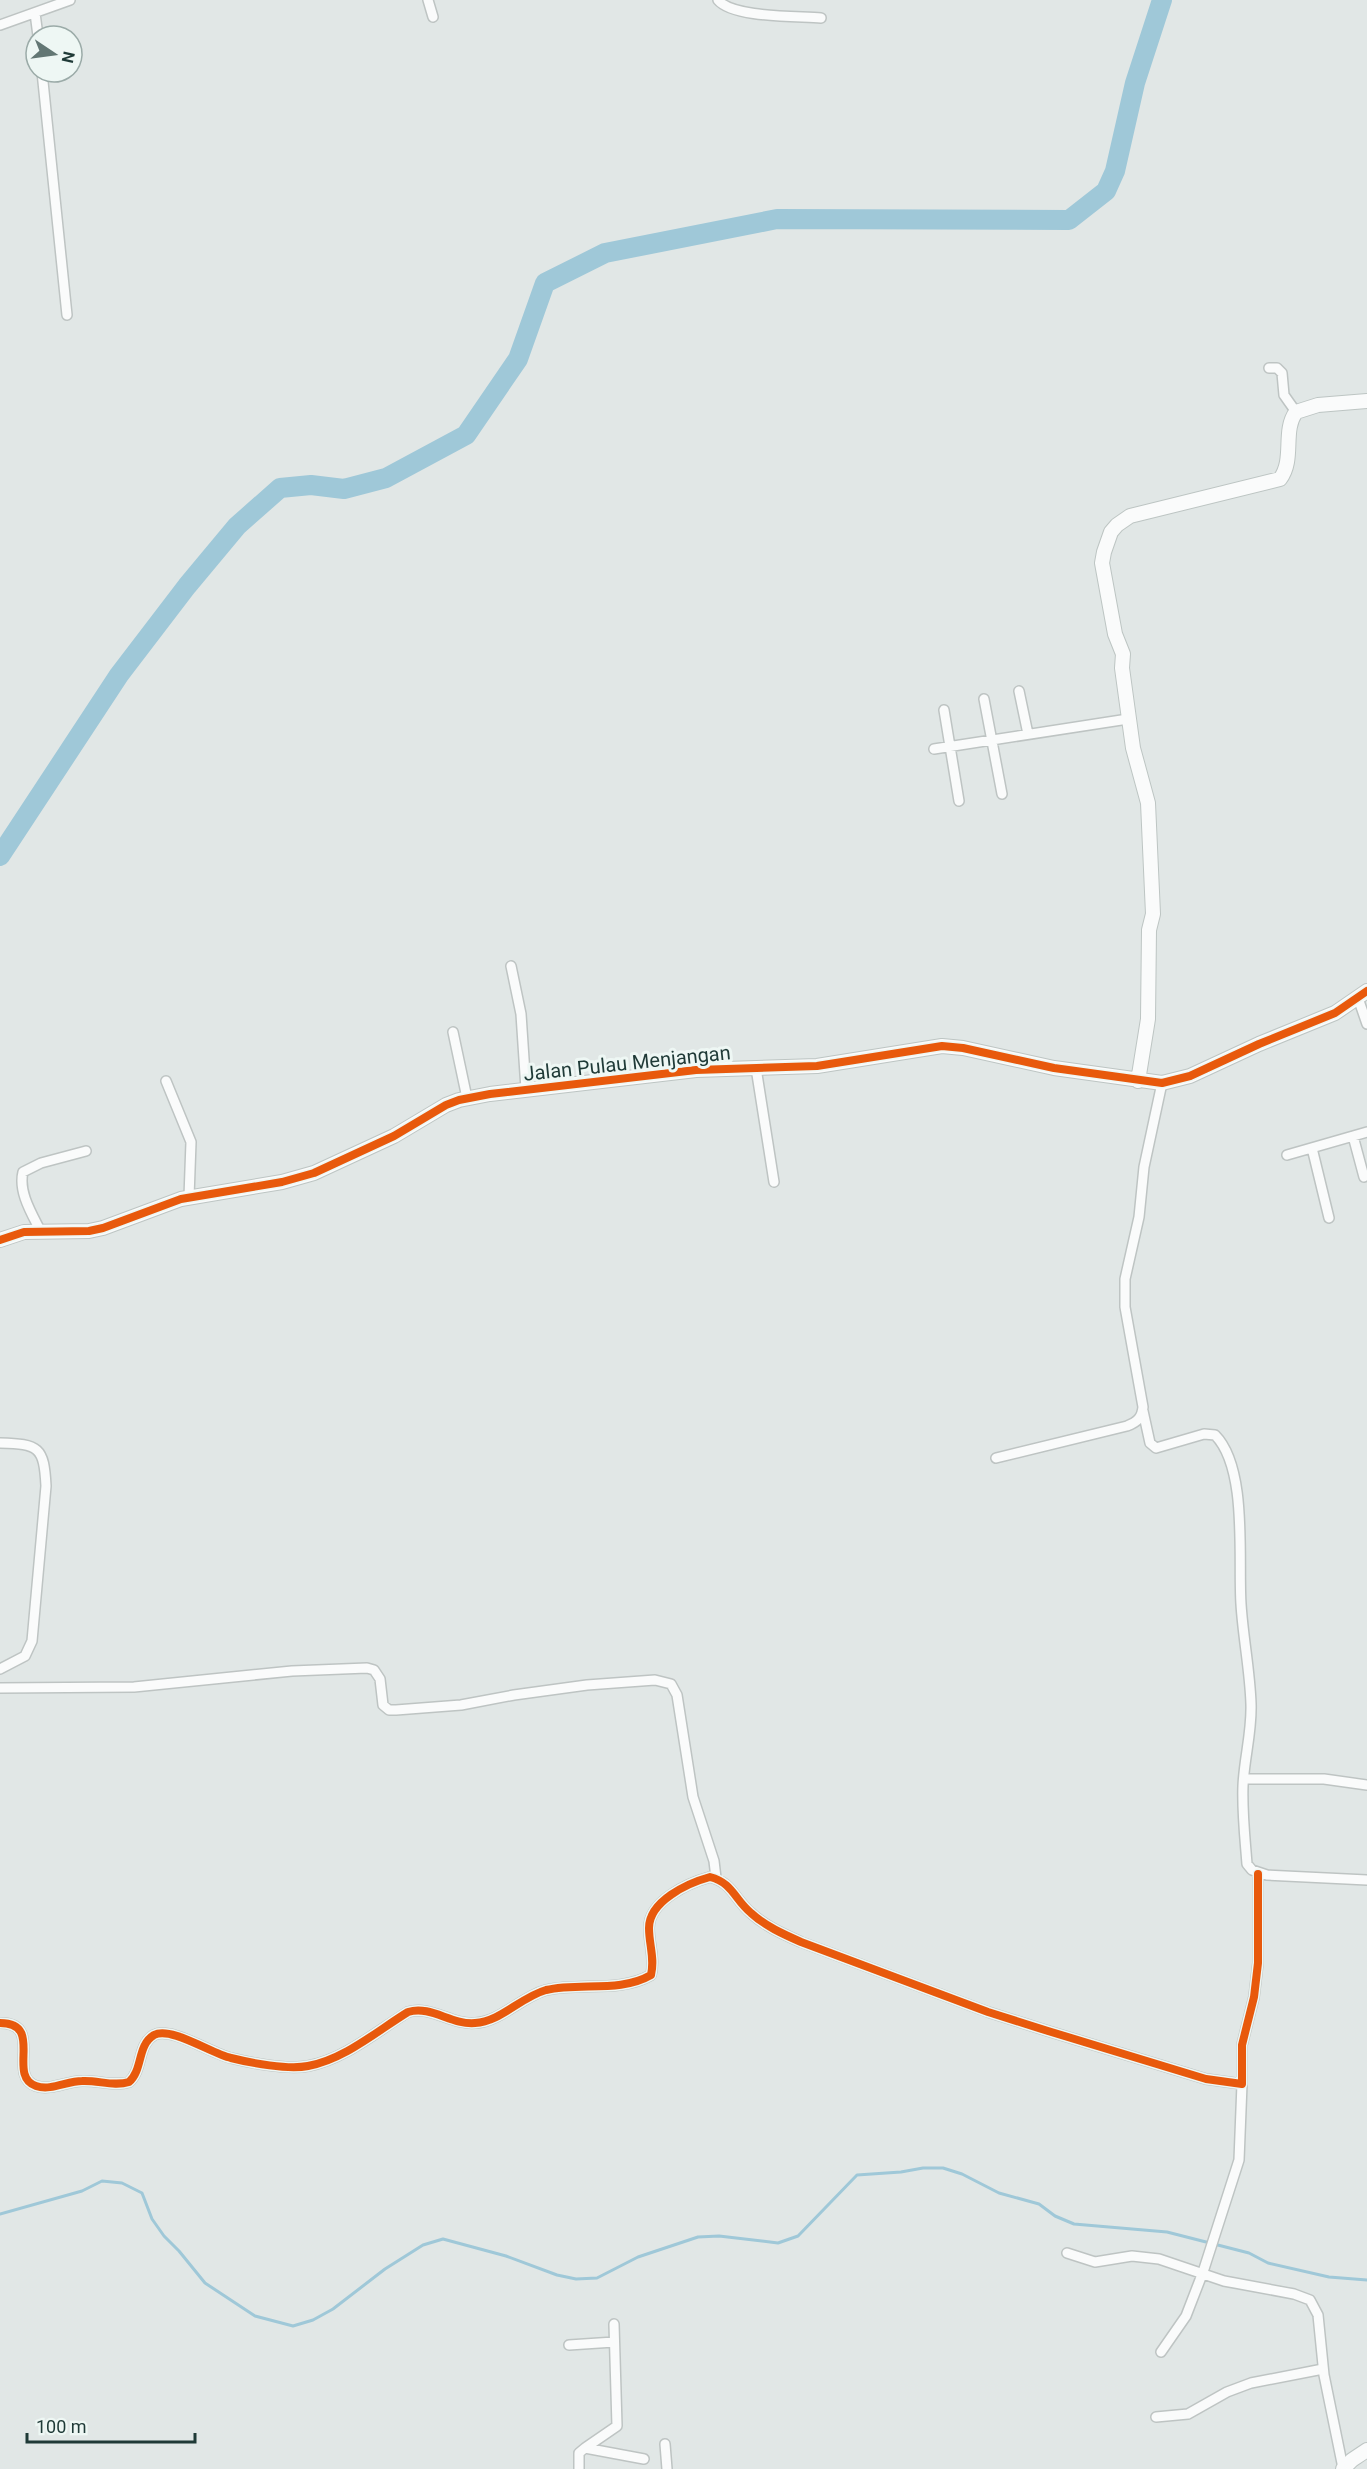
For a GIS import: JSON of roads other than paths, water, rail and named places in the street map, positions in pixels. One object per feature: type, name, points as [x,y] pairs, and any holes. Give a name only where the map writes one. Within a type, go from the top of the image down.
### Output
[{"type":"street","points":[[0,25],[70,0]]},
{"type":"street","points":[[428,0],[433,17]]},
{"type":"street","points":[[718,0],[728,8],[742,11],[821,18]]},
{"type":"street","points":[[35,13],[36,24]]},
{"type":"street","points":[[43,84],[67,315]]},
{"type":"street","points":[[1269,368],[1277,368],[1282,373],[1284,395],[1296,412]]},
{"type":"street","points":[[1138,1081],[1148,1019],[1149,930],[1153,907],[1148,803],[1135,758],[1122,668],[1123,654],[1114,634],[1102,563],[1107,541],[1111,532],[1124,520],[1141,513],[1280,479],[1287,468],[1290,424],[1296,412],[1318,405],[1367,402]]},
{"type":"street","points":[[1019,691],[1028,734]]},
{"type":"street","points":[[984,699],[1002,794]]},
{"type":"street","points":[[944,710],[959,801]]},
{"type":"street","points":[[934,749],[1128,719]]},
{"type":"street","points":[[511,966],[521,1014],[526,1089]]},
{"type":"street","points":[[1363,994],[1367,1024]]},
{"type":"street","name":"Jalan Pulau Menjangan","points":[[0,1240],[17,1233],[88,1231],[103,1228],[161,1205],[189,1197],[282,1182],[314,1173],[394,1136],[435,1111],[467,1098],[696,1070],[817,1066],[942,1046],[963,1048],[1044,1066],[1162,1083],[1190,1076],[1259,1044],[1329,1016],[1363,994]]},
{"type":"street","points":[[453,1032],[467,1098]]},
{"type":"street","points":[[756,1068],[774,1182]]},
{"type":"street","points":[[166,1081],[191,1142],[189,1197]]},
{"type":"street","points":[[1162,1083],[1144,1167],[1139,1217],[1130,1250],[1125,1307],[1150,1443],[1156,1448],[1204,1434],[1215,1435],[1225,1450],[1235,1478],[1239,1505],[1242,1612],[1251,1705],[1242,1809],[1248,1864],[1258,1874],[1367,1880]]},
{"type":"street","points":[[1287,1155],[1367,1132]]},
{"type":"street","points":[[1353,1136],[1364,1177]]},
{"type":"street","points":[[1312,1148],[1329,1218]]},
{"type":"street","points":[[41,1232],[25,1197],[22,1183],[23,1172],[41,1163],[86,1151]]},
{"type":"street","points":[[996,1458],[1126,1426],[1138,1420],[1143,1411]]},
{"type":"street","points":[[0,1443],[22,1444],[41,1453],[45,1461],[46,1486],[32,1641],[25,1656],[0,1670]]},
{"type":"street","points":[[0,1688],[134,1687],[292,1671],[367,1668],[374,1670],[380,1679],[383,1705],[389,1710],[396,1710],[461,1706],[514,1695],[587,1685],[655,1680],[667,1682],[674,1687],[677,1695],[691,1788],[714,1861],[716,1878]]},
{"type":"street","points":[[1244,1779],[1324,1779],[1367,1785]]},
{"type":"street","points":[[1161,2352],[1186,2316],[1203,2272],[1239,2160],[1242,2045],[1254,1997],[1258,1964],[1258,1874]]},
{"type":"street","points":[[0,2023],[14,2025],[19,2029],[23,2036],[23,2066],[26,2076],[30,2083],[44,2087],[79,2080],[114,2084],[129,2082],[136,2072],[146,2042],[154,2035],[162,2033],[182,2038],[230,2058],[308,2067],[341,2055],[408,2012],[419,2009],[472,2024],[485,2022],[546,1990],[595,1987],[643,1980],[651,1975],[654,1965],[649,1927],[660,1904],[682,1888],[710,1876],[728,1884],[750,1913],[781,1933],[801,1942],[988,2012],[1206,2079],[1242,2084]]},
{"type":"street","points":[[1067,2253],[1095,2262],[1142,2256],[1203,2272],[1234,2283],[1294,2294],[1310,2300],[1318,2315],[1323,2369],[1343,2468],[1367,2450]]},
{"type":"street","points":[[579,2469],[579,2453],[617,2426],[614,2324]]},
{"type":"street","points":[[569,2345],[614,2342]]},
{"type":"street","points":[[1156,2418],[1188,2414],[1227,2392],[1251,2383],[1323,2369]]},
{"type":"street","points":[[665,2444],[667,2469]]},
{"type":"street","points":[[585,2448],[644,2458]]},
{"type":"waterway","points":[[0,856],[119,675],[187,586],[237,526],[280,488],[311,485],[344,489],[386,478],[466,435],[518,359],[545,283],[605,253],[777,219],[1069,220],[1106,191],[1115,171],[1135,83],[1162,0]]},
{"type":"waterway","points":[[0,2214],[82,2191],[102,2181],[122,2183],[142,2193],[152,2219],[205,2283],[255,2316],[293,2326],[313,2320],[333,2309],[385,2269],[423,2245],[443,2239],[506,2256],[557,2275],[576,2279],[597,2278],[638,2257],[698,2237],[719,2236],[778,2243],[798,2236],[857,2175],[923,2168],[943,2168],[962,2174],[999,2193],[1039,2204],[1055,2216],[1074,2224],[1167,2232],[1249,2253],[1268,2263],[1329,2277],[1367,2280]]}]
